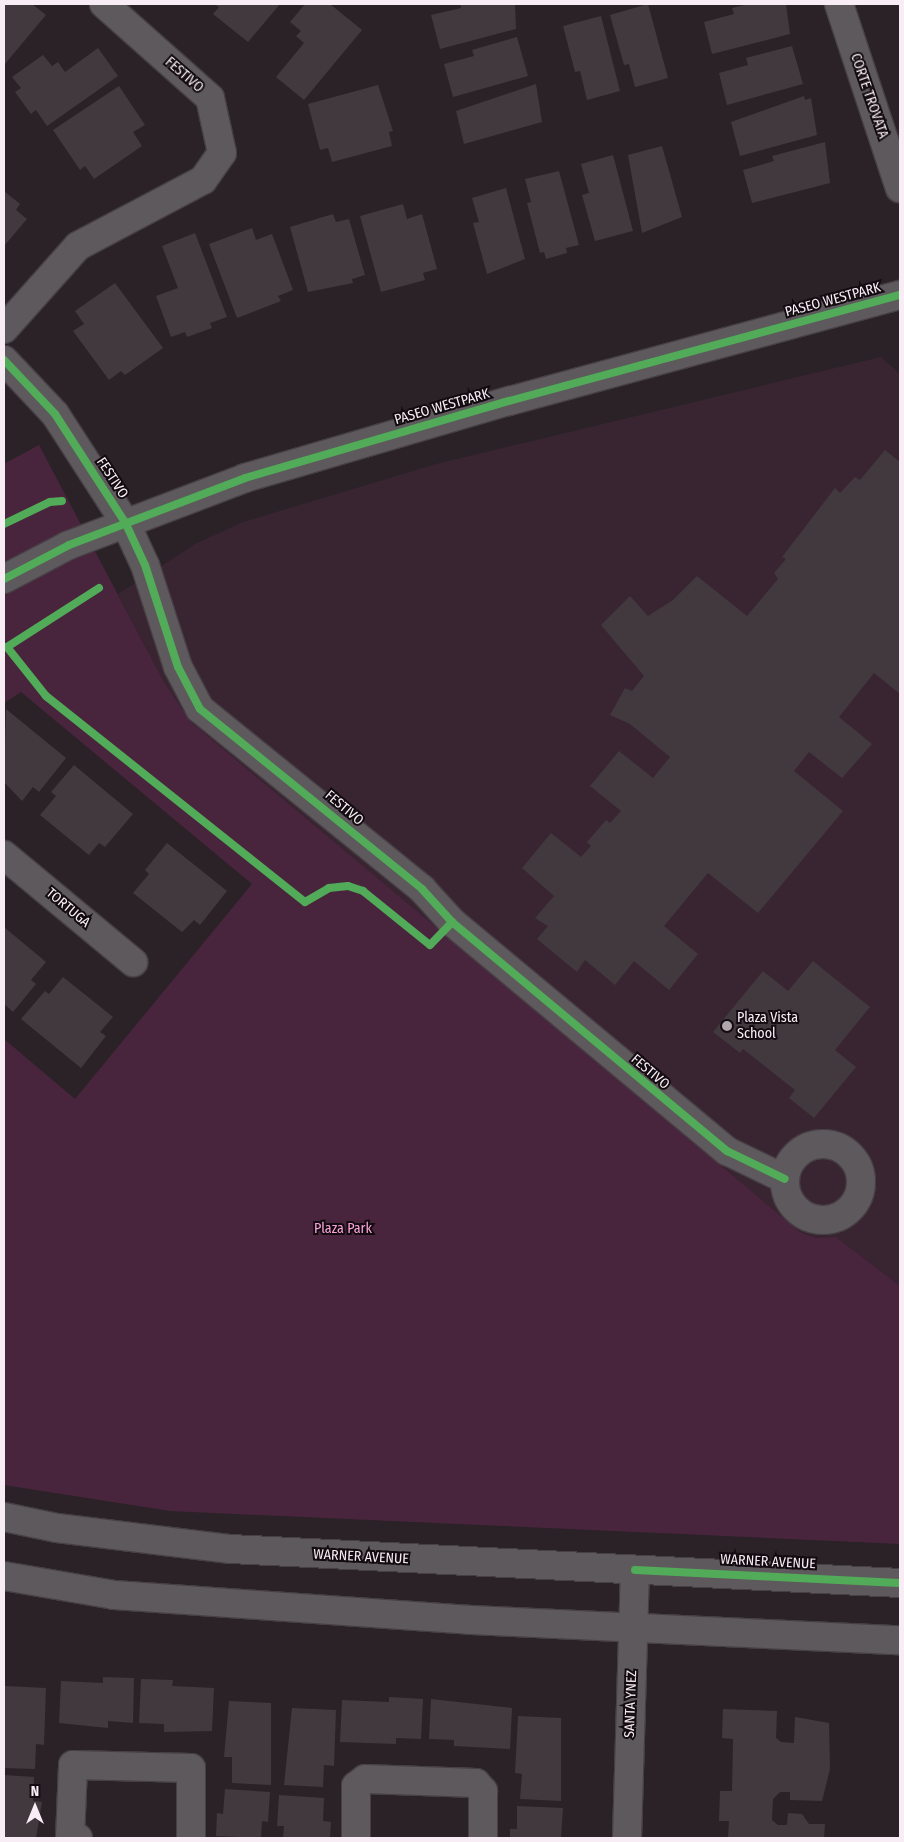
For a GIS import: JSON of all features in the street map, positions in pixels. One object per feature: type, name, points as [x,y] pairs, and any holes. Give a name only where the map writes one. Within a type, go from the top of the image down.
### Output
[{"type":"street","name":"FESTIVO","points":[[4,329],[78,246],[202,180],[222,153],[210,98],[104,4]]},
{"type":"street","name":"CORTE TROVATA","points":[[839,4],[900,188]]},
{"type":"street","name":"PASEO WESTPARK","points":[[4,579],[125,522],[303,460],[900,295]]},
{"type":"street","name":"FESTIVO","points":[[4,360],[55,414],[125,522],[145,564],[178,667],[200,709],[422,889],[452,922],[719,1145],[785,1180]]},
{"type":"street","name":"TORTUGA","points":[[4,855],[133,962]]},
{"type":"street","name":"WARNER AVENUE","points":[[4,1517],[58,1528],[231,1549],[900,1582]]},
{"type":"street","name":"SANTA YNEZ","points":[[627,1838],[635,1570]]},
{"type":"street","points":[[4,1576],[114,1595],[633,1627],[900,1640]]},
{"type":"street","points":[[78,1838],[70,1838],[73,1765],[191,1768],[191,1838]]},
{"type":"street","points":[[356,1838],[356,1786],[365,1779],[476,1783],[483,1791],[483,1838]]},
{"type":"shaded area","name":"Plaza Vista School","points":[[881,357],[900,374],[900,1286],[836,1237],[816,1238],[800,1232],[191,722],[165,684],[118,594],[197,543],[243,522],[436,464]]},
{"type":"green space","name":"Plaza Park","points":[[39,445],[165,684],[191,722],[800,1232],[816,1238],[836,1237],[900,1286],[900,1544],[170,1511],[4,1485],[4,1039],[75,1099],[252,884],[21,692],[4,703],[4,464]]},
{"type":"building","points":[[4,4],[32,4],[46,15],[4,65]]},
{"type":"building","points":[[214,4],[280,4],[248,42],[213,14],[219,7]]},
{"type":"building","points":[[305,4],[330,4],[362,30],[304,100],[276,77],[304,43],[296,36],[301,31],[290,22]]},
{"type":"building","points":[[460,4],[515,4],[516,29],[440,49],[431,15],[461,8]]},
{"type":"building","points":[[648,4],[668,78],[635,87],[629,64],[624,65],[610,15]]},
{"type":"building","points":[[749,4],[786,4],[790,34],[712,54],[704,22],[734,14],[732,8]]},
{"type":"building","points":[[601,16],[620,91],[587,100],[580,71],[575,72],[563,26]]},
{"type":"building","points":[[517,37],[528,76],[453,97],[444,64],[474,56],[472,50]]},
{"type":"building","points":[[792,46],[803,84],[727,105],[719,73],[748,65],[746,58]]},
{"type":"building","points":[[98,48],[118,76],[47,126],[36,110],[31,114],[15,92],[21,88],[12,77],[43,55],[52,66],[58,62],[65,72]]},
{"type":"building","points":[[536,84],[542,122],[464,144],[456,111]]},
{"type":"building","points":[[378,85],[393,131],[389,132],[392,146],[332,162],[328,148],[320,150],[308,104]]},
{"type":"building","points":[[119,86],[145,125],[133,132],[142,146],[94,179],[85,166],[80,170],[53,130]]},
{"type":"building","points":[[804,96],[805,100],[811,98],[817,135],[740,156],[731,122]]},
{"type":"building","points":[[825,142],[830,183],[752,203],[743,170],[774,161],[772,156]]},
{"type":"building","points":[[662,146],[682,217],[642,233],[628,155]]},
{"type":"building","points":[[613,155],[633,231],[595,241],[582,195],[589,193],[581,164]]},
{"type":"building","points":[[559,171],[579,245],[566,248],[567,253],[546,259],[544,252],[540,253],[527,203],[531,202],[525,179]]},
{"type":"building","points":[[506,188],[525,259],[487,274],[473,223],[479,222],[472,198]]},
{"type":"building","points":[[4,191],[20,204],[16,210],[27,219],[4,246]]},
{"type":"building","points":[[403,204],[407,219],[422,214],[437,269],[423,273],[425,280],[381,292],[360,216]]},
{"type":"building","points":[[333,214],[336,222],[349,219],[365,275],[352,279],[353,283],[308,292],[290,227]]},
{"type":"building","points":[[252,228],[256,240],[272,234],[293,290],[278,296],[281,301],[237,318],[209,244]]},
{"type":"building","points":[[195,233],[227,317],[210,323],[212,328],[187,337],[185,332],[171,337],[156,296],[178,288],[162,246]]},
{"type":"building","points":[[115,283],[163,348],[125,375],[121,371],[109,380],[73,331],[84,324],[75,311]]},
{"type":"building","points":[[885,450],[900,462],[900,694],[874,673],[839,717],[872,744],[842,778],[809,752],[794,771],[843,811],[758,913],[708,873],[664,926],[698,954],[669,990],[634,961],[615,985],[585,960],[577,972],[537,939],[548,926],[535,918],[554,896],[522,868],[551,833],[581,857],[591,846],[587,842],[606,820],[610,823],[621,811],[590,786],[619,751],[653,778],[670,757],[630,724],[610,715],[625,688],[632,691],[644,676],[601,625],[630,596],[648,616],[673,600],[697,576],[747,616],[778,579],[774,573],[786,559],[782,557],[835,488],[840,493],[855,477],[860,480]]},
{"type":"building","points":[[6,709],[66,758],[39,792],[33,787],[22,801],[4,782]]},
{"type":"building","points":[[74,765],[133,814],[105,847],[99,843],[89,855],[40,815],[56,796],[51,792]]},
{"type":"building","points":[[167,843],[227,891],[200,925],[194,920],[182,932],[133,893],[149,874],[145,870]]},
{"type":"building","points":[[4,927],[46,962],[31,980],[36,984],[13,1012],[4,1004]]},
{"type":"building","points":[[813,961],[870,1007],[835,1050],[856,1067],[814,1118],[789,1098],[795,1090],[743,1049],[740,1053],[713,1032],[763,971],[788,991]]},
{"type":"building","points":[[63,977],[113,1017],[100,1032],[106,1036],[81,1068],[21,1019],[45,991],[49,994]]},
{"type":"building","points":[[103,1677],[134,1678],[133,1723],[108,1721],[108,1728],[59,1723],[61,1681],[103,1683]]},
{"type":"building","points":[[141,1679],[173,1680],[172,1686],[214,1688],[212,1731],[164,1732],[164,1724],[139,1723]]},
{"type":"building","points":[[5,1686],[46,1688],[44,1745],[36,1744],[35,1769],[4,1768]]},
{"type":"building","points":[[389,1697],[423,1699],[421,1739],[396,1738],[396,1744],[340,1742],[342,1700],[389,1702]]},
{"type":"building","points":[[431,1699],[512,1708],[510,1749],[454,1746],[454,1740],[429,1739]]},
{"type":"building","points":[[229,1701],[271,1703],[271,1785],[232,1783],[232,1757],[224,1757]]},
{"type":"building","points":[[292,1708],[336,1710],[334,1766],[324,1765],[323,1787],[284,1785]]},
{"type":"building","points":[[723,1709],[777,1711],[776,1738],[781,1742],[794,1743],[795,1717],[829,1723],[830,1769],[822,1801],[790,1800],[790,1792],[780,1792],[773,1799],[772,1820],[778,1825],[787,1825],[788,1813],[802,1814],[809,1824],[825,1824],[824,1838],[728,1838],[729,1821],[719,1821],[720,1791],[732,1791],[733,1739],[722,1738]]},
{"type":"building","points":[[518,1716],[561,1718],[561,1801],[520,1799],[522,1774],[515,1773]]},
{"type":"building","points":[[4,1775],[34,1777],[33,1801],[42,1802],[36,1838],[4,1838]]},
{"type":"building","points":[[225,1789],[270,1792],[268,1822],[262,1821],[261,1838],[216,1836],[217,1813],[223,1814]]},
{"type":"building","points":[[279,1795],[324,1798],[323,1821],[331,1822],[330,1838],[283,1838],[284,1826],[277,1826]]},
{"type":"building","points":[[517,1806],[563,1808],[561,1838],[510,1838],[510,1829],[517,1829]]},
{"type":"cycle path","points":[[4,579],[69,545],[245,478],[509,401],[900,295]]},
{"type":"cycle path","points":[[4,360],[55,414],[125,522],[145,565],[178,667],[200,709],[422,889],[452,922],[727,1151],[785,1179]]},
{"type":"cycle path","points":[[4,524],[50,502],[62,501]]},
{"type":"cycle path","points":[[99,588],[7,647],[46,696],[305,902],[329,888],[348,886],[363,891],[430,945],[452,922]]},
{"type":"cycle path","points":[[635,1570],[900,1583]]},
{"type":"place","name":"Plaza Vista School","points":[[727,1026]]}]
